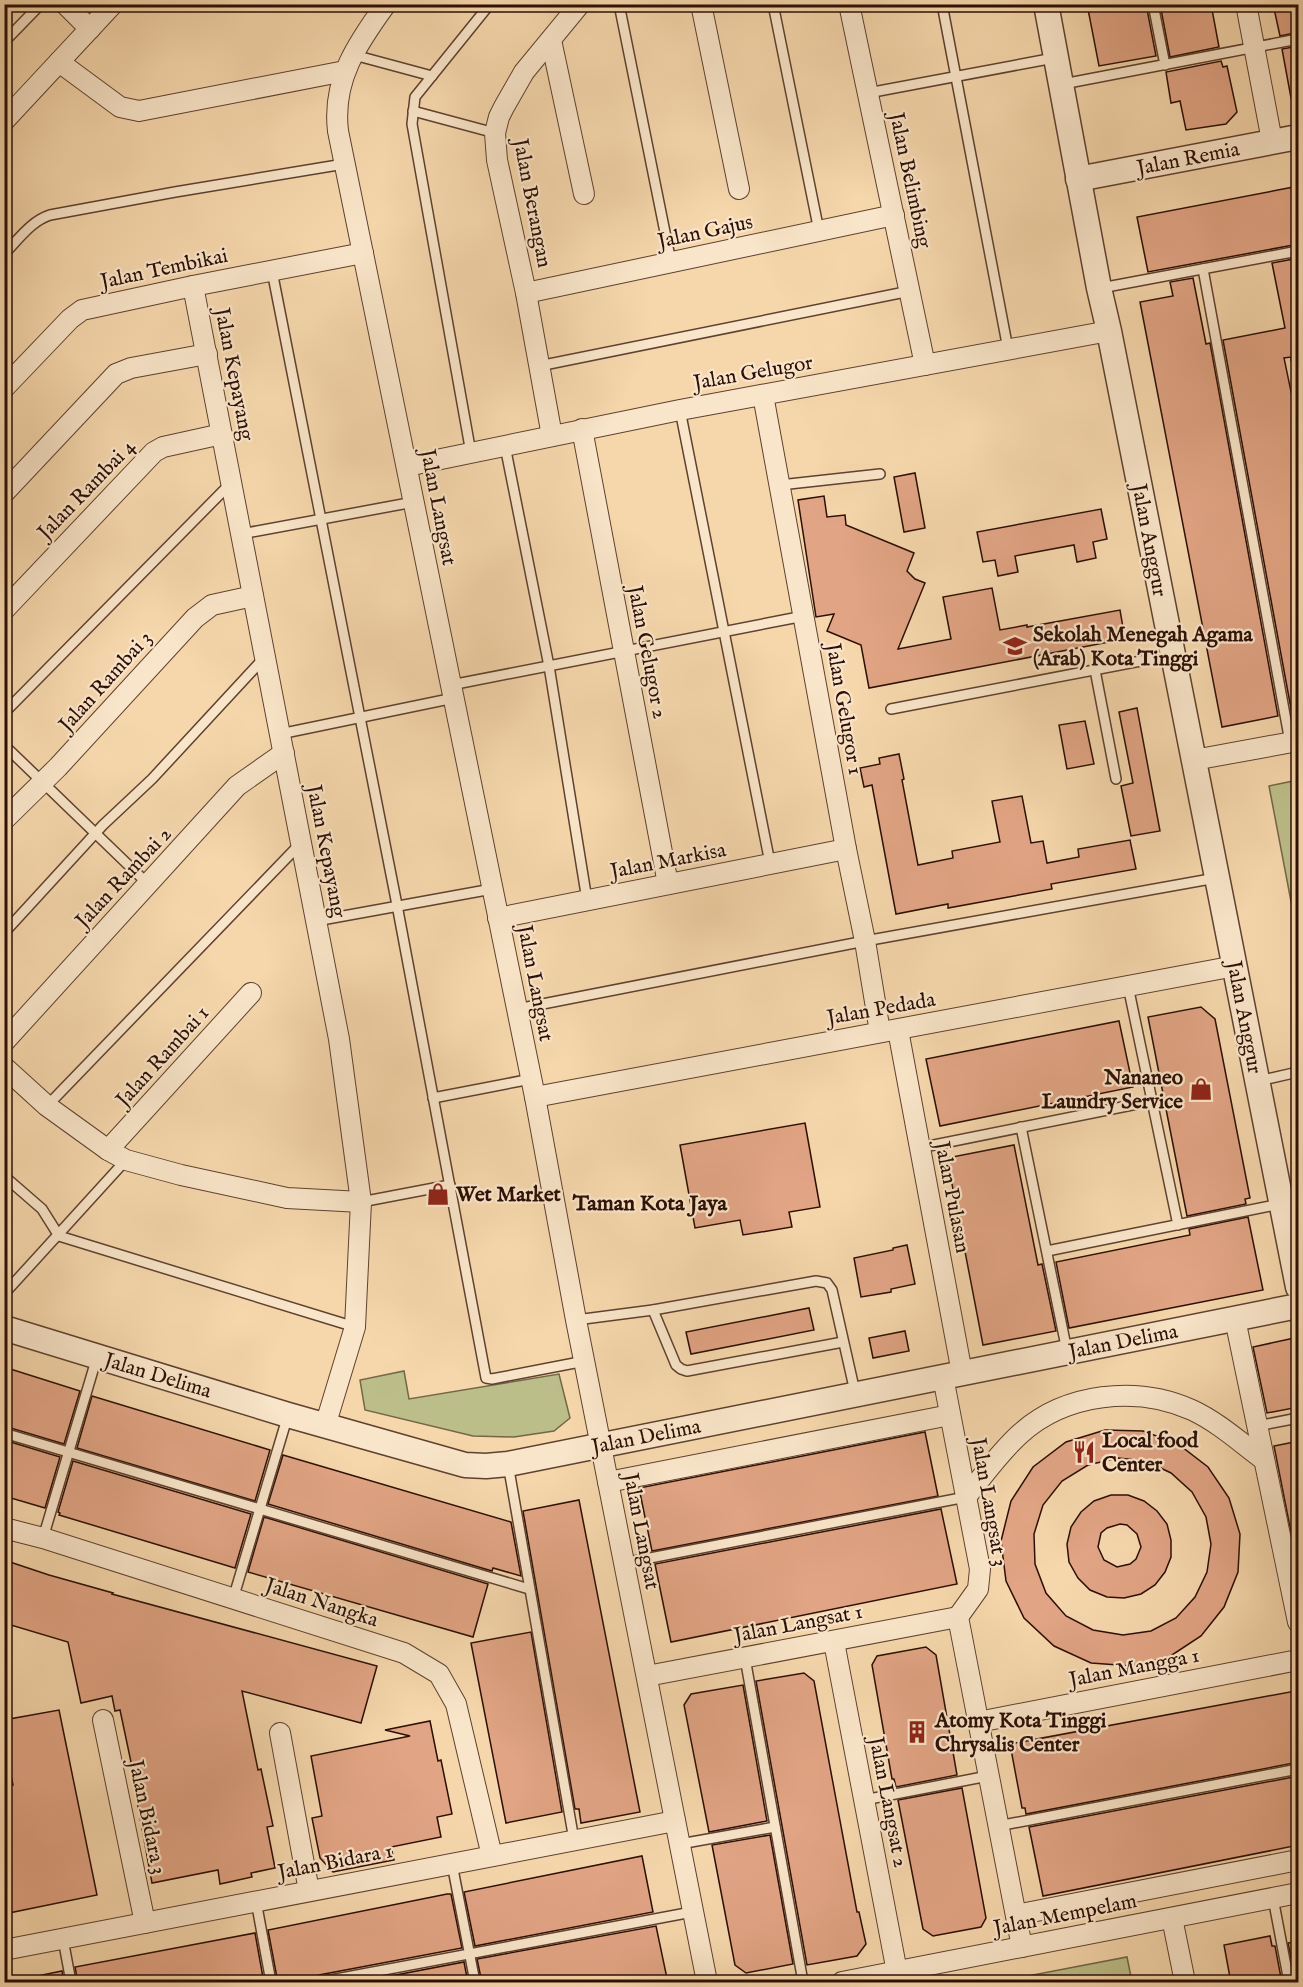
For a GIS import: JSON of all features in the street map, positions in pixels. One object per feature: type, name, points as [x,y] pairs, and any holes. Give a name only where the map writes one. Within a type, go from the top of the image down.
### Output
[{"type":"street","points":[[65,4],[90,29]]},
{"type":"street","points":[[4,121],[113,4]]},
{"type":"street","name":"Jalan Langsat","points":[[386,4],[349,63],[336,111],[344,164],[533,1088],[576,1320],[707,1983]]},
{"type":"street","name":"Jalan Berangan","points":[[552,436],[526,293],[497,160],[495,133],[499,117],[524,72],[580,4]]},
{"type":"street","points":[[700,4],[739,189]]},
{"type":"street","name":"Jalan Belimbing","points":[[849,4],[926,365]]},
{"type":"street","name":"Jalan Anggur","points":[[1046,4],[1099,288],[1299,1287]]},
{"type":"street","points":[[1246,4],[1272,141]]},
{"type":"street","points":[[551,40],[584,194]]},
{"type":"street","points":[[59,62],[120,107],[139,111],[349,63]]},
{"type":"street","name":"Jalan Remia","points":[[1078,179],[1299,136]]},
{"type":"street","name":"Jalan Gajus","points":[[526,293],[894,215]]},
{"type":"street","name":"Jalan Tembikai","points":[[4,388],[78,313],[87,309],[363,253]]},
{"type":"street","name":"Jalan Kepayang","points":[[193,286],[339,1039],[361,1202],[354,1327],[325,1426]]},
{"type":"street","name":"Jalan Gelugor","points":[[406,466],[680,410],[1109,331]]},
{"type":"street","points":[[4,493],[116,374],[130,368],[207,354]]},
{"type":"street","name":"Jalan Gelugor 1","points":[[763,395],[846,849],[865,942],[889,1031]]},
{"type":"street","name":"Jalan Gelugor 2","points":[[582,429],[668,884]]},
{"type":"street","name":"Jalan Rambai 4","points":[[4,610],[154,452],[163,447],[222,434]]},
{"type":"street","name":"Jalan Rambai 3","points":[[4,820],[58,767],[195,618],[212,605],[253,596]]},
{"type":"street","points":[[1194,760],[1294,742]]},
{"type":"street","name":"Jalan Rambai 2","points":[[4,1042],[164,869],[237,786],[282,744]]},
{"type":"street","name":"Jalan Markisa","points":[[498,918],[846,849]]},
{"type":"street","name":"Jalan Pedada","points":[[533,1088],[889,1031],[1235,966]]},
{"type":"street","name":"Jalan Rambai 1","points":[[108,1150],[251,993]]},
{"type":"street","name":"Jalan Pulasan","points":[[889,1031],[919,1148],[952,1375]]},
{"type":"street","points":[[4,1067],[47,1106],[108,1150],[126,1160],[181,1175],[286,1198],[361,1202]]},
{"type":"street","name":"Jalan Delima","points":[[4,1328],[325,1426],[465,1465],[486,1466],[508,1464],[1299,1306]]},
{"type":"street","points":[[1234,1319],[1299,1622]]},
{"type":"street","name":"Jalan Langsat 3","points":[[952,1375],[950,1415],[980,1569],[978,1589],[958,1617]]},
{"type":"street","points":[[966,1497],[1003,1450],[1021,1432],[1047,1415],[1072,1404],[1101,1397],[1126,1395],[1157,1399],[1191,1410],[1215,1423],[1264,1460]]},
{"type":"street","name":"Jalan Delima","points":[[608,1482],[950,1415]]},
{"type":"street","name":"Jalan Nangka","points":[[4,1528],[43,1538],[404,1653],[439,1674],[456,1704],[492,1856]]},
{"type":"street","points":[[958,1617],[1022,1947]]},
{"type":"street","name":"Jalan Langsat 1","points":[[647,1676],[958,1617]]},
{"type":"street","name":"Jalan Langsat 2","points":[[834,1642],[897,1972]]},
{"type":"street","name":"Jalan Mangga 1","points":[[978,1722],[1299,1660]]},
{"type":"street","name":"Jalan Bidara 3","points":[[104,1720],[145,1923]]},
{"type":"street","points":[[280,1733],[309,1891]]},
{"type":"street","name":"Jalan Bidara 1","points":[[4,1950],[675,1821]]},
{"type":"street","name":"Jalan Mempelam","points":[[1016,1915],[1299,1860]]},
{"type":"street","name":"Jalan Mempelam","points":[[842,1983],[1299,1893]]},
{"type":"street","points":[[1172,1918],[1185,1983]]},
{"type":"lane","points":[[4,42],[41,4]]},
{"type":"lane","points":[[471,453],[412,124],[415,98],[490,4]]},
{"type":"lane","points":[[619,4],[671,262]]},
{"type":"lane","points":[[773,4],[819,231]]},
{"type":"lane","points":[[942,4],[1008,349]]},
{"type":"lane","points":[[1153,4],[1165,65]]},
{"type":"lane","points":[[1061,85],[1299,39]]},
{"type":"lane","points":[[868,93],[1056,58]]},
{"type":"lane","points":[[349,63],[432,76]]},
{"type":"lane","points":[[413,111],[495,133]]},
{"type":"lane","points":[[4,254],[33,224],[50,215],[344,164]]},
{"type":"lane","points":[[1099,288],[1299,251]]},
{"type":"lane","points":[[1203,269],[1294,742]]},
{"type":"lane","points":[[272,271],[397,905],[486,1378],[492,1379],[585,1361]]},
{"type":"lane","points":[[539,366],[910,291]]},
{"type":"lane","points":[[680,410],[770,864]]},
{"type":"lane","points":[[505,446],[549,666],[587,900]]},
{"type":"lane","points":[[780,485],[880,474]]},
{"type":"lane","points":[[4,713],[231,482]]},
{"type":"lane","points":[[242,534],[414,502]]},
{"type":"lane","points":[[282,744],[452,691],[549,666],[804,616]]},
{"type":"lane","points":[[891,709],[1173,655]]},
{"type":"lane","points":[[4,933],[265,657]]},
{"type":"lane","points":[[1095,670],[1116,779]]},
{"type":"lane","points":[[4,745],[148,884]]},
{"type":"lane","points":[[47,1106],[301,843]]},
{"type":"lane","points":[[517,1009],[1216,878]]},
{"type":"lane","points":[[316,921],[492,889]]},
{"type":"lane","points":[[1128,986],[1178,1225]]},
{"type":"lane","points":[[1258,1081],[1299,1072]]},
{"type":"lane","points":[[433,1098],[533,1088]]},
{"type":"lane","points":[[919,1148],[1152,1101]]},
{"type":"lane","points":[[1021,1127],[1068,1352]]},
{"type":"lane","points":[[4,1294],[126,1160]]},
{"type":"lane","points":[[4,1176],[42,1209],[59,1236],[354,1327]]},
{"type":"lane","points":[[361,1202],[450,1185]]},
{"type":"lane","points":[[1047,1251],[1281,1204]]},
{"type":"lane","points":[[576,1320],[653,1310],[816,1281],[827,1283],[832,1290],[856,1394]]},
{"type":"lane","points":[[653,1310],[676,1365],[687,1371],[843,1342]]},
{"type":"lane","points":[[43,1538],[97,1357]]},
{"type":"lane","points":[[233,1599],[288,1415]]},
{"type":"lane","points":[[1257,1426],[1299,1418]]},
{"type":"lane","points":[[4,1432],[529,1589]]},
{"type":"lane","points":[[508,1464],[574,1840]]},
{"type":"lane","points":[[624,1563],[966,1497]]},
{"type":"lane","points":[[745,1658],[803,1983]]},
{"type":"lane","points":[[998,1826],[1299,1769]]},
{"type":"lane","points":[[864,1800],[988,1776]]},
{"type":"lane","points":[[680,1844],[775,1827]]},
{"type":"lane","points":[[452,1863],[475,1983]]},
{"type":"lane","points":[[1273,1898],[1289,1983]]},
{"type":"lane","points":[[256,1901],[271,1983]]},
{"type":"lane","points":[[320,1983],[692,1912]]},
{"type":"lane","points":[[63,1938],[71,1983]]},
{"type":"green space","points":[[1298,780],[1298,938],[1269,786]]},
{"type":"green space","points":[[404,1371],[409,1399],[559,1374],[570,1418],[554,1431],[514,1437],[473,1436],[365,1410],[360,1380]]},
{"type":"green space","points":[[1127,1957],[1132,1982],[997,1982]]},
{"type":"building","points":[[1087,4],[1146,4],[1156,56],[1099,66]]},
{"type":"building","points":[[1160,4],[1211,4],[1219,47],[1170,57]]},
{"type":"building","points":[[1273,4],[1299,4],[1299,32],[1280,36]]},
{"type":"building","points":[[1299,46],[1299,97],[1291,98],[1282,49]]},
{"type":"building","points":[[1221,61],[1223,67],[1227,66],[1237,112],[1226,124],[1186,130],[1180,101],[1171,103],[1166,72]]},
{"type":"building","points":[[1299,186],[1299,244],[1148,272],[1137,217]]},
{"type":"building","points":[[1299,258],[1299,360],[1291,361],[1291,357],[1284,358],[1299,430],[1299,712],[1292,714],[1223,340],[1285,328],[1272,263]]},
{"type":"building","points":[[1193,278],[1206,344],[1210,343],[1278,716],[1222,727],[1140,302],[1173,296],[1170,282]]},
{"type":"building","points":[[915,473],[925,528],[904,532],[894,477]]},
{"type":"building","points":[[824,496],[827,517],[845,515],[846,525],[914,553],[907,571],[915,579],[925,583],[898,649],[951,639],[943,597],[992,588],[1000,630],[1120,610],[1125,639],[869,688],[861,645],[827,631],[834,614],[816,617],[798,500]]},
{"type":"building","points":[[1101,509],[1107,539],[1093,542],[1096,558],[1077,562],[1074,545],[1015,556],[1018,572],[998,576],[995,560],[983,562],[977,532]]},
{"type":"building","points":[[1137,708],[1160,831],[1131,836],[1121,786],[1133,783],[1119,712]]},
{"type":"building","points":[[1085,721],[1094,764],[1067,769],[1059,725]]},
{"type":"building","points":[[899,754],[918,865],[953,858],[952,851],[1000,842],[992,801],[1022,796],[1031,843],[1043,841],[1047,863],[1079,857],[1078,849],[1130,840],[1136,869],[1051,884],[1052,889],[948,908],[948,904],[896,914],[872,785],[864,787],[860,768],[880,764],[879,758]]},
{"type":"building","points":[[1201,1007],[1215,1019],[1250,1198],[1245,1199],[1246,1204],[1187,1216],[1148,1017]]},
{"type":"building","points":[[1119,1021],[1133,1087],[940,1126],[926,1059]]},
{"type":"building","points":[[805,1123],[820,1207],[789,1212],[792,1227],[743,1235],[740,1220],[695,1228],[680,1145]]},
{"type":"building","points":[[1014,1145],[1038,1265],[1042,1264],[1056,1331],[983,1345],[947,1158]]},
{"type":"building","points":[[1248,1217],[1263,1290],[1069,1328],[1056,1262],[1190,1235],[1189,1229]]},
{"type":"building","points":[[907,1245],[915,1284],[891,1289],[891,1292],[861,1297],[854,1258]]},
{"type":"building","points":[[809,1308],[814,1330],[691,1354],[686,1332]]},
{"type":"building","points":[[905,1331],[909,1351],[873,1358],[869,1338]]},
{"type":"building","points":[[1299,1337],[1299,1407],[1267,1413],[1253,1347]]},
{"type":"building","points":[[4,1367],[80,1391],[64,1444],[4,1426]]},
{"type":"building","points":[[92,1396],[270,1450],[255,1501],[77,1448]]},
{"type":"building","points":[[1105,1430],[1143,1431],[1178,1444],[1208,1467],[1229,1498],[1240,1534],[1238,1572],[1224,1607],[1201,1636],[1169,1657],[1132,1666],[1091,1663],[1054,1646],[1024,1618],[1006,1581],[1001,1541],[1011,1501],[1033,1467],[1066,1442]],"holes":[[[1118,1458],[1146,1461],[1171,1473],[1192,1492],[1206,1517],[1211,1544],[1207,1572],[1195,1597],[1176,1618],[1151,1631],[1123,1635],[1093,1630],[1066,1616],[1046,1593],[1035,1564],[1034,1534],[1043,1505],[1062,1481],[1088,1465]]]},
{"type":"building","points":[[925,1432],[938,1496],[652,1551],[639,1488]]},
{"type":"building","points":[[4,1440],[60,1457],[45,1508],[4,1496]]},
{"type":"building","points":[[1299,1441],[1299,1536],[1292,1537],[1274,1446]]},
{"type":"building","points":[[283,1455],[511,1522],[521,1576],[493,1568],[492,1571],[268,1504]]},
{"type":"building","points":[[73,1461],[251,1514],[235,1568],[59,1515]]},
{"type":"building","points":[[1111,1495],[1128,1495],[1144,1501],[1157,1511],[1167,1524],[1171,1540],[1171,1557],[1165,1572],[1155,1585],[1141,1594],[1124,1598],[1107,1597],[1090,1590],[1078,1578],[1069,1562],[1067,1544],[1071,1527],[1081,1512],[1094,1501]],"holes":[[[1120,1524],[1127,1525],[1137,1534],[1141,1547],[1136,1559],[1130,1564],[1117,1567],[1104,1560],[1098,1547],[1101,1533],[1107,1528]]]},
{"type":"building","points":[[579,1500],[640,1812],[581,1823],[579,1809],[575,1809],[523,1511]]},
{"type":"building","points":[[941,1509],[957,1584],[671,1642],[655,1564]]},
{"type":"building","points":[[264,1517],[488,1584],[473,1637],[248,1572]]},
{"type":"building","points":[[4,1560],[112,1594],[377,1666],[361,1723],[242,1691],[258,1770],[261,1769],[273,1826],[267,1827],[275,1868],[251,1873],[252,1877],[220,1884],[218,1870],[152,1883],[120,1710],[115,1711],[112,1696],[81,1703],[68,1642],[4,1623]]},
{"type":"building","points":[[531,1632],[562,1812],[506,1823],[471,1643]]},
{"type":"building","points":[[926,1647],[936,1655],[957,1775],[896,1787],[892,1779],[872,1665],[877,1656]]},
{"type":"building","points":[[804,1673],[814,1681],[857,1912],[859,1912],[866,1944],[857,1956],[807,1965],[756,1681]]},
{"type":"building","points":[[743,1685],[767,1821],[709,1832],[684,1705],[691,1694]]},
{"type":"building","points":[[1295,1691],[1299,1709],[1299,1762],[1026,1814],[1025,1808],[1022,1808],[1010,1744]]},
{"type":"building","points":[[59,1710],[97,1895],[4,1914],[4,1787],[13,1785],[4,1741],[4,1720]]},
{"type":"building","points":[[430,1721],[452,1814],[437,1817],[441,1837],[391,1847],[394,1860],[333,1872],[320,1858],[312,1818],[322,1816],[311,1756],[410,1736],[385,1730]]},
{"type":"building","points":[[1299,1776],[1299,1845],[1043,1896],[1029,1827]]},
{"type":"building","points":[[962,1788],[986,1918],[981,1927],[933,1936],[923,1929],[898,1800]]},
{"type":"building","points":[[770,1835],[793,1964],[746,1973],[735,1965],[712,1845]]},
{"type":"building","points":[[642,1856],[653,1912],[475,1946],[464,1892]]},
{"type":"building","points":[[451,1894],[462,1948],[319,1975],[315,1977],[313,1983],[278,1983],[268,1930]]},
{"type":"building","points":[[656,1926],[668,1983],[482,1983],[477,1959]]},
{"type":"building","points":[[255,1933],[264,1983],[78,1983],[75,1967]]},
{"type":"building","points":[[1270,1936],[1272,1946],[1275,1946],[1282,1983],[1231,1983],[1224,1945]]},
{"type":"building","points":[[1299,1941],[1299,1983],[1296,1983],[1288,1943]]},
{"type":"building","points":[[464,1962],[468,1983],[354,1983]]},
{"type":"building","points":[[62,1971],[64,1983],[38,1983],[37,1976]]},
{"type":"place","name":"Sekolah Menegah Agama (Arab) Kota Tinggi","points":[[1015,646]]},
{"type":"place","name":"Nananeo Laundry Service","points":[[1201,1089]]},
{"type":"place","name":"Wet Market","points":[[438,1194]]},
{"type":"place","name":"Local food Center","points":[[1084,1452]]},
{"type":"place","name":"Atomy Kota Tinggi Chrysalis Center","points":[[917,1732]]},
{"type":"district","name":"Taman Kota Jaya","points":[[650,1202]]}]
